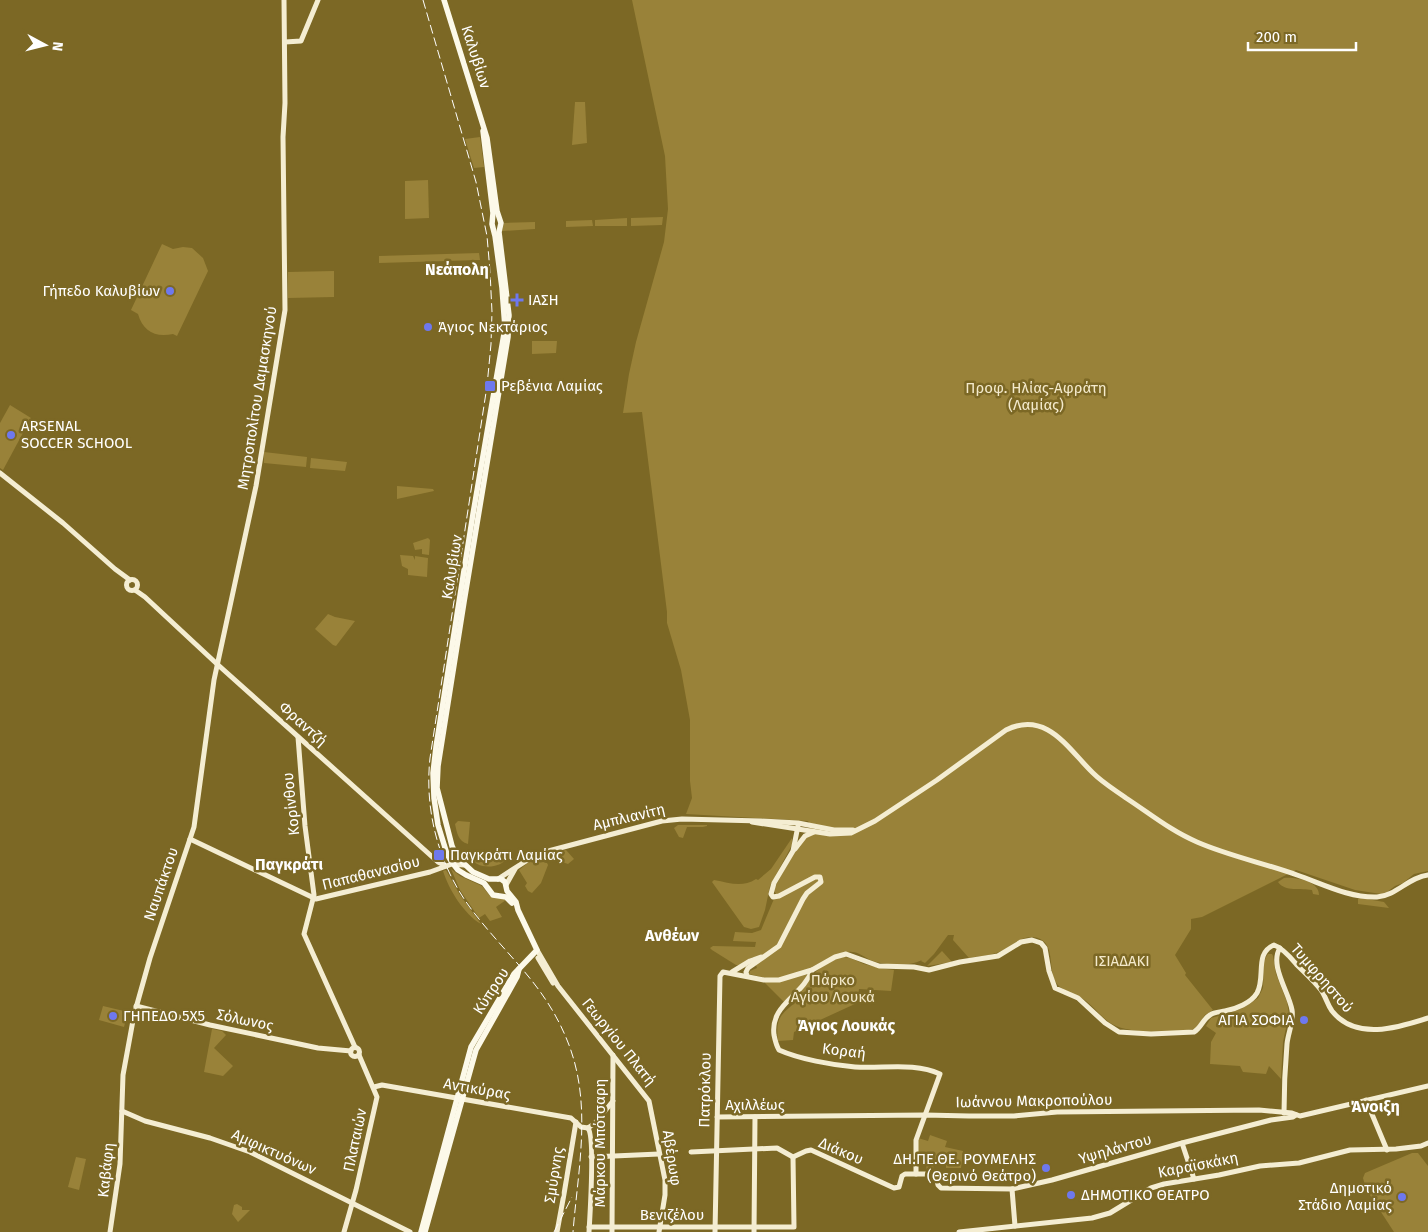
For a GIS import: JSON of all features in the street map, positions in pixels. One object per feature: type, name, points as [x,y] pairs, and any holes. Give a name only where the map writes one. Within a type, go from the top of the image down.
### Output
[{"type":"main road","name":"Καλυβίων","points":[[444,0],[489,146],[500,224],[499,234],[509,315],[508,337],[437,777],[439,796],[452,846],[457,857],[464,865]]},
{"type":"main road","name":"Καλυβίων","points":[[449,865],[438,825],[433,773],[473,514],[505,328],[482,123]]},
{"type":"main road","points":[[492,224],[496,219],[500,224]]},
{"type":"main road","points":[[449,865],[463,874],[484,883],[494,895],[501,895],[504,892],[506,886],[502,880],[476,873],[464,865]]},
{"type":"main road","points":[[489,890],[489,884],[496,879]]},
{"type":"main road","name":"Γεωργίου Πλατή","points":[[506,886],[516,902],[523,925],[536,951]]},
{"type":"main road","name":"Γεωργίου Πλατή","points":[[501,895],[509,899],[518,910]]},
{"type":"main road","name":"Κύπρου","points":[[425,1232],[460,1099],[471,1048],[514,974],[536,951]]},
{"type":"main road","name":"Κύπρου","points":[[420,1232],[460,1099]]},
{"type":"street","name":"Μητροπολίτου Δαμασκηνού","points":[[217,664],[256,486],[285,310],[284,0]]},
{"type":"street","points":[[285,42],[301,41],[318,0]]},
{"type":"street","points":[[0,473],[63,523],[129,581],[136,580],[136,588],[132,591],[128,588],[129,581]]},
{"type":"street","name":"Φραντζή","points":[[136,588],[217,664],[438,862],[449,865]]},
{"type":"street","name":"Ναυπάκτου","points":[[122,1111],[123,1075],[136,1006],[194,822],[217,664]]},
{"type":"street","points":[[800,826],[816,832],[841,835],[858,830],[876,821],[926,788],[1002,733],[1015,726],[1030,725],[1042,727],[1057,735],[1101,780],[1172,829],[1204,845],[1358,895],[1374,897],[1386,895],[1417,877],[1428,875]]},
{"type":"street","name":"Κορίνθου","points":[[298,736],[313,898]]},
{"type":"street","name":"Αμπλιανίτη","points":[[496,879],[530,857],[546,851],[662,821],[707,819],[800,826]]},
{"type":"street","name":"Αμπλιανίτη","points":[[752,822],[779,827],[800,826]]},
{"type":"street","points":[[800,826],[858,830]]},
{"type":"street","points":[[798,843],[800,826]]},
{"type":"street","points":[[779,827],[790,832],[798,843]]},
{"type":"street","points":[[745,976],[747,969],[776,950],[781,944],[803,899],[822,881],[820,877],[815,877],[784,894],[776,897],[772,896],[772,887],[798,843],[806,835],[816,832]]},
{"type":"street","points":[[190,838],[313,898],[304,934],[353,1049]]},
{"type":"street","points":[[428,853],[434,848]]},
{"type":"street","points":[[449,865],[464,865]]},
{"type":"street","name":"Παπαθανασίου","points":[[313,898],[319,899],[440,869],[449,865]]},
{"type":"street","name":"Αμπλιανίτη","points":[[506,886],[510,876],[517,867]]},
{"type":"street","name":"Τυμφρηστού","points":[[812,970],[835,957],[846,954],[879,966],[936,969],[960,962],[998,956],[1021,942],[1036,941],[1045,948],[1049,971],[1055,988],[1078,998],[1113,1029],[1131,1034],[1180,1034],[1195,1032],[1209,1015],[1236,1008],[1254,997],[1260,985],[1263,956],[1266,950],[1273,945],[1280,948],[1321,990],[1330,1008],[1339,1019],[1349,1025],[1366,1029],[1384,1029],[1399,1027],[1428,1018]]},
{"type":"street","points":[[1280,948],[1277,955],[1278,969],[1290,1000],[1292,1015],[1287,1046],[1284,1115]]},
{"type":"street","points":[[1266,950],[1272,951],[1277,955]]},
{"type":"street","name":"Γεωργίου Πλατή","points":[[536,951],[548,977],[558,986],[648,1098],[652,1118]]},
{"type":"street","points":[[731,972],[751,960],[767,956]]},
{"type":"street","points":[[743,966],[742,970],[745,976]]},
{"type":"street","points":[[731,972],[776,981],[812,970]]},
{"type":"street","name":"Κοραή","points":[[812,970],[803,986],[775,1017],[774,1031],[778,1050],[801,1057],[848,1066],[927,1069],[940,1074],[925,1115]]},
{"type":"street","name":"Πατρόκλου","points":[[715,1230],[720,976],[723,972],[731,972]]},
{"type":"street","name":"Σόλωνος","points":[[136,1006],[210,1025],[318,1048],[353,1049]]},
{"type":"street","name":"Πλαταιών","points":[[344,1232],[353,1203],[377,1096],[359,1055],[354,1056],[353,1049]]},
{"type":"street","name":"Μάρκου Μπότσαρη","points":[[612,1230],[613,1054]]},
{"type":"street","name":"Αντικύρας","points":[[374,1087],[382,1085],[571,1118],[581,1127],[588,1128]]},
{"type":"street","name":"Υψηλάντου","points":[[916,1174],[935,1175],[938,1186],[943,1189],[1009,1189],[1052,1180],[1284,1115],[1296,1114],[1300,1116],[1428,1086]]},
{"type":"street","points":[[589,1230],[591,1132],[588,1128],[595,1124],[613,1100]]},
{"type":"street","points":[[1366,1100],[1388,1150]]},
{"type":"street","name":"Ιωάννου Μακροπούλου","points":[[793,1117],[1014,1116],[1049,1112],[1259,1110],[1284,1115]]},
{"type":"street","name":"Αμφικτυόνων","points":[[122,1111],[145,1121],[210,1138],[250,1152],[410,1232]]},
{"type":"street","name":"Καβάφη","points":[[110,1232],[120,1164],[122,1111]]},
{"type":"street","points":[[1271,1120],[1271,1116],[1276,1112]]},
{"type":"street","points":[[916,1174],[916,1140],[925,1115]]},
{"type":"street","name":"Αχιλλέως","points":[[717,1117],[793,1117]]},
{"type":"street","points":[[754,1230],[755,1117]]},
{"type":"street","name":"Αβέρωφ","points":[[652,1118],[666,1186],[660,1230]]},
{"type":"street","name":"Σμύρνης","points":[[557,1232],[576,1122]]},
{"type":"street","points":[[1182,1143],[1194,1179]]},
{"type":"street","name":"Καραϊσκάκη","points":[[959,1232],[1065,1222],[1101,1216],[1115,1211],[1155,1186],[1255,1166],[1299,1164],[1347,1151],[1388,1150],[1416,1147],[1428,1143]]},
{"type":"street","points":[[691,1152],[778,1148],[793,1157]]},
{"type":"street","name":"Διάκου","points":[[793,1157],[807,1150],[813,1151],[894,1188],[900,1186],[903,1175],[916,1174]]},
{"type":"street","points":[[591,1157],[659,1154]]},
{"type":"street","name":"Βενιζέλου","points":[[589,1230],[754,1230],[794,1227],[793,1157]]},
{"type":"street","points":[[1009,1189],[1015,1226]]},
{"type":"green space","name":"Προφ. Ηλίας-Αφράτη (Λαμίας)","points":[[632,0],[1428,0],[1428,871],[1414,874],[1403,883],[1381,894],[1355,890],[1296,870],[1202,917],[1191,919],[1191,929],[1175,955],[1186,973],[1185,975],[1213,1010],[1205,1015],[1195,1029],[1186,1030],[1164,1032],[1141,1031],[1130,1030],[1112,1024],[1086,1001],[1057,984],[1052,971],[1049,949],[1041,939],[1033,937],[1023,938],[995,953],[969,958],[953,940],[954,935],[948,935],[925,963],[922,960],[903,965],[876,962],[854,952],[841,953],[806,970],[807,978],[784,1002],[765,983],[766,978],[749,974],[750,971],[757,968],[753,957],[740,965],[736,965],[710,948],[713,946],[755,947],[756,942],[733,941],[735,932],[752,933],[761,930],[776,894],[774,891],[775,887],[811,826],[808,821],[686,814],[692,798],[690,781],[690,720],[681,670],[667,623],[642,412],[623,413],[636,342],[664,242],[668,209],[665,156]]},
{"type":"green space","points":[[575,102],[585,102],[587,143],[572,145]]},
{"type":"green space","points":[[480,137],[484,167],[474,168],[465,139]]},
{"type":"green space","points":[[428,180],[429,218],[405,219],[405,181]]},
{"type":"green space","points":[[663,217],[662,225],[631,226],[631,218]]},
{"type":"green space","points":[[627,218],[627,226],[595,226],[595,220]]},
{"type":"green space","points":[[592,220],[593,226],[566,227],[566,221]]},
{"type":"green space","points":[[535,222],[535,229],[502,231],[504,223]]},
{"type":"green space","name":"Γήπεδο Καλυβίων","points":[[162,244],[173,249],[192,248],[203,258],[208,271],[177,336],[151,332],[143,325],[138,314],[131,310]]},
{"type":"green space","points":[[479,253],[480,260],[379,263],[379,256]]},
{"type":"green space","points":[[334,271],[334,297],[288,298],[288,272]]},
{"type":"green space","points":[[532,341],[557,341],[556,353],[532,354]]},
{"type":"green space","name":"ARSENAL SOCCER SCHOOL","points":[[10,405],[31,418],[3,470],[0,468],[0,423]]},
{"type":"green space","points":[[264,452],[307,457],[306,467],[264,463]]},
{"type":"green space","points":[[311,458],[347,462],[345,471],[310,468]]},
{"type":"green space","points":[[397,486],[433,489],[434,491],[397,499]]},
{"type":"green space","points":[[428,538],[430,540],[429,555],[422,554],[422,549],[415,550],[413,543]]},
{"type":"green space","points":[[400,555],[413,556],[415,560],[415,556],[428,558],[427,577],[408,575],[408,569],[402,566]]},
{"type":"green space","points":[[328,614],[355,621],[336,646],[315,629]]},
{"type":"green space","points":[[458,821],[470,822],[468,844],[458,836],[455,824]]},
{"type":"green space","points":[[678,825],[707,826],[687,827],[683,838],[679,837],[674,828]]},
{"type":"green space","points":[[792,838],[792,845],[770,886],[759,927],[751,929],[744,927],[712,882],[714,880],[741,884],[758,880],[771,869]]},
{"type":"green space","points":[[566,850],[574,859],[568,864],[545,856]]},
{"type":"green space","points":[[471,852],[503,854],[507,858],[499,865],[482,866],[472,861],[469,857]]},
{"type":"green space","points":[[539,861],[548,865],[541,883],[532,893],[525,886],[527,883],[519,870],[529,862]]},
{"type":"green space","points":[[451,869],[460,876],[482,886],[490,896],[506,899],[496,907],[502,917],[490,921],[485,914],[479,918],[460,890]]},
{"type":"green space","points":[[446,870],[460,895],[481,924],[458,901],[443,871]]},
{"type":"green space","points":[[1284,878],[1295,878],[1311,883],[1318,890],[1319,895],[1313,894],[1312,890],[1285,887],[1278,882]]},
{"type":"green space","points":[[1358,899],[1384,902],[1389,908],[1358,904]]},
{"type":"green space","points":[[942,951],[952,962],[927,966]]},
{"type":"green space","points":[[1268,954],[1273,956],[1276,974],[1287,1002],[1289,1014],[1283,1042],[1281,1079],[1269,1066],[1266,1074],[1243,1072],[1240,1066],[1210,1064],[1211,1042],[1216,1033],[1206,1026],[1211,1018],[1243,1008],[1258,998],[1263,988],[1264,962]]},
{"type":"green space","name":"Πάρκο Αγίου Λουκά","points":[[844,957],[864,964],[894,970],[891,991],[859,989],[857,1003],[794,1032],[793,1040],[778,1041],[777,1032],[781,1016],[799,999],[799,993],[808,980],[829,962]]},
{"type":"green space","name":"ΓΗΠΕΔΟ 5X5","points":[[103,1006],[128,1012],[124,1027],[99,1020]]},
{"type":"green space","points":[[212,1029],[222,1031],[226,1035],[214,1048],[233,1066],[223,1076],[204,1072]]},
{"type":"green space","points":[[930,1135],[947,1141],[945,1147],[963,1151],[961,1168],[946,1168],[946,1160],[934,1160],[933,1170],[931,1173],[927,1173],[926,1163],[917,1163],[918,1138],[928,1141]]},
{"type":"green space","points":[[1412,1153],[1418,1153],[1428,1166],[1428,1232],[1394,1232],[1366,1189],[1363,1178],[1365,1173]]},
{"type":"green space","points":[[76,1157],[86,1159],[79,1190],[68,1187]]},
{"type":"green space","points":[[237,1204],[242,1207],[242,1210],[250,1210],[238,1222],[232,1214],[234,1205]]},
{"type":"railway","points":[[423,0],[476,182],[487,236],[492,312],[487,386],[430,758],[429,779],[432,820],[437,840],[452,879],[475,914],[539,990],[560,1025],[569,1045],[576,1068],[582,1114],[582,1138],[573,1232]]},
{"type":"railway","points":[[554,1232],[572,1197]]},
{"type":"place","name":"Γήπεδο Καλυβίων","points":[[170,291]]},
{"type":"place","name":"ΙΑΣΗ","points":[[517,300]]},
{"type":"place","name":"Άγιος Νεκτάριος","points":[[428,327]]},
{"type":"place","name":"Ρεβένια Λαμίας","points":[[490,386]]},
{"type":"place","name":"ARSENAL SOCCER SCHOOL","points":[[11,435]]},
{"type":"place","name":"Παγκράτι Λαμίας","points":[[439,855]]},
{"type":"place","name":"ΓΗΠΕΔΟ 5X5","points":[[113,1016]]},
{"type":"place","name":"ΑΓΙΑ ΣΟΦΙΑ","points":[[1304,1020]]},
{"type":"place","name":"ΔΗ.ΠΕ.ΘΕ. ΡΟΥΜΕΛΗΣ (Θερινό Θεάτρο)","points":[[1046,1168]]},
{"type":"place","name":"ΔΗΜΟΤΙΚΟ ΘΕΑΤΡΟ","points":[[1071,1195]]},
{"type":"place","name":"Δημοτικό Στάδιο Λαμίας","points":[[1402,1197]]},
{"type":"district","name":"Νεάπολη","points":[[457,269]]},
{"type":"district","name":"Παγκράτι","points":[[289,864]]},
{"type":"district","name":"Ανθέων","points":[[672,935]]},
{"type":"district","name":"Άγιος Λουκάς","points":[[846,1025]]},
{"type":"district","name":"Άνοιξη","points":[[1375,1106]]},
{"type":"park label","name":"ΙΣΙΑΔΑΚΙ","points":[[1122,961]]}]
